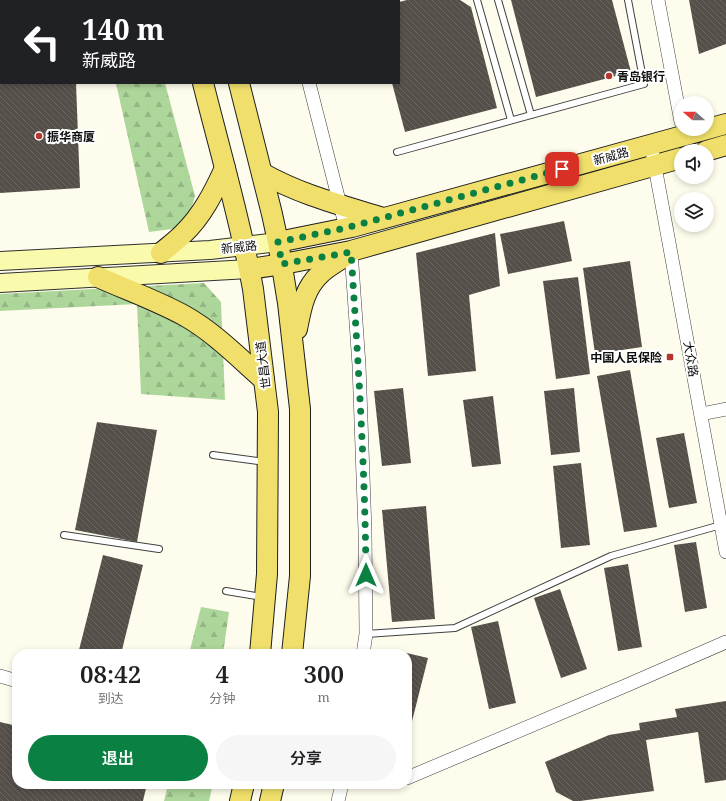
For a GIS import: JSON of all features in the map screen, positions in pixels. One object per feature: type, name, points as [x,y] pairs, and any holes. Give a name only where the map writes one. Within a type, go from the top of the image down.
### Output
[{"type":"main road","name":"世昌大道","points":[[203,84],[244,246],[253,289],[268,412],[267,574],[260,649]]},
{"type":"main road","points":[[239,84],[278,242],[288,303],[300,409],[300,576],[293,649]]},
{"type":"main road","name":"新威路","points":[[714,127],[726,124]]},
{"type":"main road","name":"新威路","points":[[0,261],[161,253],[278,242],[346,228],[651,145],[678,136]]},
{"type":"main road","points":[[714,149],[726,145]]},
{"type":"main road","name":"新威路","points":[[0,283],[249,269],[351,252],[674,160]]},
{"type":"main road","points":[[161,253],[183,234],[200,214],[225,168]]},
{"type":"main road","points":[[262,174],[296,191],[383,218]]},
{"type":"main road","points":[[293,352],[304,298],[312,283],[320,273],[351,252]]},
{"type":"main road","points":[[98,277],[185,316],[229,349],[264,380]]},
{"type":"main road","points":[[240,801],[243,789]]},
{"type":"main road","points":[[270,801],[273,789]]},
{"type":"street","points":[[658,0],[677,96]]},
{"type":"street","points":[[309,84],[346,228]]},
{"type":"street","name":"大众路","points":[[651,145],[726,552]]},
{"type":"street","points":[[351,252],[359,366],[365,516],[366,634],[364,649]]},
{"type":"street","points":[[701,414],[726,409]]},
{"type":"street","points":[[412,776],[726,642]]},
{"type":"street","points":[[0,676],[12,680]]},
{"type":"street","points":[[338,801],[341,789]]},
{"type":"lane","points":[[477,0],[511,120]]},
{"type":"lane","points":[[498,0],[531,115]]},
{"type":"lane","points":[[397,152],[644,84],[628,0]]},
{"type":"lane","points":[[213,455],[268,462]]},
{"type":"lane","points":[[366,634],[455,628],[611,556],[720,525]]},
{"type":"lane","points":[[64,534],[159,549]]},
{"type":"lane","points":[[226,591],[265,598]]},
{"type":"green space","points":[[116,84],[165,84],[195,196],[186,227],[149,232]]},
{"type":"green space","points":[[204,283],[221,302],[225,400],[141,394],[137,304],[0,311],[0,294]]},
{"type":"green space","points":[[201,607],[229,612],[224,649],[190,649]]},
{"type":"green space","points":[[167,789],[212,789],[209,801],[164,801]]},
{"type":"building","points":[[407,0],[460,0],[471,7],[497,108],[405,132],[392,84],[400,84],[400,2]]},
{"type":"building","points":[[511,0],[612,0],[631,72],[536,97]]},
{"type":"building","points":[[689,0],[726,0],[726,44],[699,54]]},
{"type":"building","name":"振华商厦","points":[[0,84],[76,84],[80,188],[0,193]]},
{"type":"building","points":[[564,221],[572,261],[508,274],[500,234]]},
{"type":"building","points":[[495,233],[500,286],[469,295],[476,371],[428,376],[416,253]]},
{"type":"building","points":[[630,261],[642,347],[595,354],[583,268]]},
{"type":"building","points":[[578,277],[590,374],[556,379],[543,281]]},
{"type":"building","points":[[630,370],[657,527],[624,532],[597,376]]},
{"type":"building","points":[[403,388],[411,463],[382,466],[374,391]]},
{"type":"building","points":[[574,388],[580,452],[551,455],[544,391]]},
{"type":"building","points":[[493,396],[501,464],[472,467],[463,400]]},
{"type":"building","points":[[97,422],[157,430],[137,542],[75,530]]},
{"type":"building","points":[[684,433],[697,503],[669,508],[656,438]]},
{"type":"building","points":[[581,463],[590,545],[561,548],[553,466]]},
{"type":"building","points":[[426,506],[435,619],[392,622],[382,510]]},
{"type":"building","points":[[696,542],[707,608],[685,612],[674,545]]},
{"type":"building","points":[[103,555],[143,565],[122,649],[79,649]]},
{"type":"building","points":[[628,564],[642,647],[618,651],[604,568]]},
{"type":"building","points":[[560,589],[587,669],[561,678],[534,598]]},
{"type":"building","points":[[498,621],[516,703],[489,709],[471,627]]},
{"type":"building","points":[[412,654],[428,658],[412,721]]},
{"type":"building","points":[[726,701],[726,780],[705,783],[698,732],[646,740],[654,791],[580,801],[573,801],[556,792],[545,762],[609,735],[640,730],[639,723],[677,717],[675,709]]},
{"type":"building","points":[[0,722],[12,725],[12,789],[146,789],[143,801],[0,801]]},
{"type":"place","name":"青岛银行","points":[[609,76]]},
{"type":"place","name":"振华商厦","points":[[39,136]]},
{"type":"place","name":"中国人民保险","points":[[670,357]]},
{"type":"route","points":[[366,575],[359,366],[351,252],[282,264],[278,242],[346,228],[562,169]]}]
